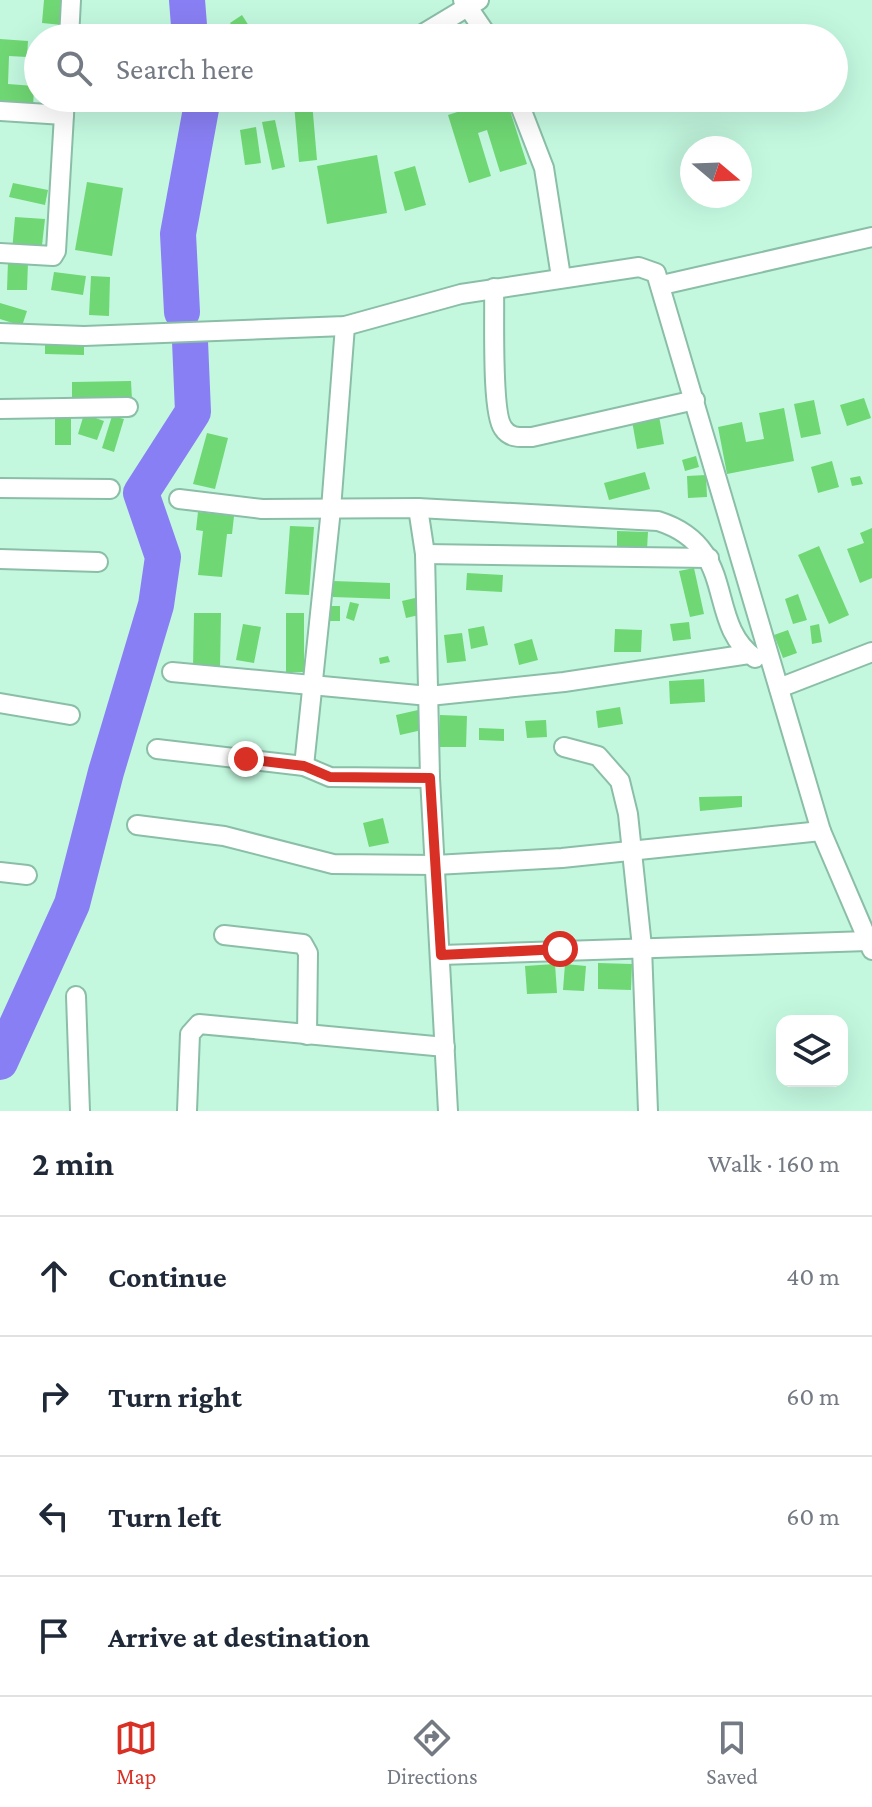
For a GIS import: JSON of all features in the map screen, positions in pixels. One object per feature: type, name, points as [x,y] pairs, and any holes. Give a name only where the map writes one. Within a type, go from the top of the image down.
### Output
[{"type":"street","points":[[70,24],[71,0]]},
{"type":"street","points":[[437,24],[470,2],[482,24]]},
{"type":"street","points":[[0,111],[24,109]]},
{"type":"street","points":[[0,253],[45,257],[53,256],[56,251],[65,112]]},
{"type":"street","points":[[522,112],[544,168],[561,277]]},
{"type":"street","points":[[662,285],[872,237]]},
{"type":"street","points":[[0,333],[84,336],[345,326],[494,288],[639,267],[656,273],[821,831],[870,946],[642,947],[441,955]]},
{"type":"street","points":[[494,288],[497,403],[502,428],[513,437],[532,437],[695,400]]},
{"type":"street","points":[[304,766],[310,683],[331,509],[345,326]]},
{"type":"street","points":[[0,409],[128,407]]},
{"type":"street","points":[[0,488],[110,489]]},
{"type":"street","points":[[179,499],[262,509],[418,508],[658,521],[688,534],[709,558],[737,640],[776,680]]},
{"type":"street","points":[[418,508],[425,554],[430,778],[448,1111]]},
{"type":"street","points":[[425,554],[709,558]]},
{"type":"street","points":[[0,559],[98,562]]},
{"type":"street","points":[[172,672],[429,696],[564,682],[749,654]]},
{"type":"street","points":[[776,680],[870,655]]},
{"type":"street","points":[[0,703],[70,715]]},
{"type":"street","points":[[564,747],[598,756],[620,781],[632,850],[642,947],[648,1111]]},
{"type":"street","points":[[157,749],[304,766],[330,777],[430,778]]},
{"type":"street","points":[[137,825],[224,836],[333,864],[435,865],[821,831]]},
{"type":"street","points":[[0,872],[27,875]]},
{"type":"street","points":[[224,935],[303,944],[308,953],[307,1035]]},
{"type":"street","points":[[76,996],[80,1111]]},
{"type":"street","points":[[187,1111],[190,1034],[199,1024],[445,1047]]},
{"type":"building","points":[[44,0],[64,0],[62,24],[42,23]]},
{"type":"building","points":[[242,15],[248,24],[231,24]]},
{"type":"building","points":[[0,39],[24,41],[24,57],[9,56],[8,84],[24,85],[24,108],[0,107]]},
{"type":"building","points":[[295,112],[313,112],[317,160],[299,162]]},
{"type":"building","points":[[457,112],[510,112],[527,164],[500,172],[487,130],[478,133],[491,176],[469,183],[448,115]]},
{"type":"building","points":[[275,120],[285,167],[272,170],[262,122]]},
{"type":"building","points":[[256,127],[261,163],[245,165],[240,130]]},
{"type":"building","points":[[377,155],[387,213],[327,224],[317,166]]},
{"type":"building","points":[[415,166],[426,205],[405,211],[394,172]]},
{"type":"building","points":[[87,182],[123,188],[112,256],[75,250]]},
{"type":"building","points":[[13,183],[48,190],[45,205],[9,197]]},
{"type":"building","points":[[15,217],[45,219],[41,254],[12,251]]},
{"type":"building","points":[[8,261],[28,262],[27,290],[7,290]]},
{"type":"building","points":[[54,272],[86,276],[83,295],[51,290]]},
{"type":"building","points":[[91,276],[110,277],[109,316],[89,315]]},
{"type":"building","points":[[0,303],[27,311],[22,326],[0,319]]},
{"type":"building","points":[[45,341],[84,342],[84,355],[45,354]]},
{"type":"building","points":[[131,381],[132,400],[72,402],[72,382]]},
{"type":"building","points":[[864,398],[871,418],[847,426],[840,405]]},
{"type":"building","points":[[814,400],[821,434],[801,438],[794,404]]},
{"type":"building","points":[[784,408],[794,461],[727,474],[718,427],[742,422],[746,442],[764,439],[759,413]]},
{"type":"building","points":[[55,414],[71,414],[71,445],[55,445]]},
{"type":"building","points":[[84,414],[104,421],[97,440],[78,434]]},
{"type":"building","points":[[112,416],[124,419],[114,452],[102,448]]},
{"type":"building","points":[[659,416],[664,444],[637,449],[632,421]]},
{"type":"building","points":[[207,433],[228,438],[215,489],[193,484]]},
{"type":"building","points":[[696,456],[699,467],[685,471],[682,460]]},
{"type":"building","points":[[832,461],[839,487],[818,493],[811,467]]},
{"type":"building","points":[[645,472],[650,489],[609,500],[604,483]]},
{"type":"building","points":[[706,475],[707,497],[688,498],[687,476]]},
{"type":"building","points":[[860,476],[863,484],[852,486],[850,478]]},
{"type":"building","points":[[198,512],[234,516],[232,534],[227,534],[222,577],[198,575],[203,531],[196,530]]},
{"type":"building","points":[[290,526],[314,527],[309,595],[285,594]]},
{"type":"building","points":[[872,528],[872,578],[860,583],[847,549],[864,543],[860,533]]},
{"type":"building","points":[[617,531],[648,532],[647,549],[617,549]]},
{"type":"building","points":[[819,546],[849,615],[829,624],[798,555]]},
{"type":"building","points":[[694,568],[704,614],[690,617],[679,571]]},
{"type":"building","points":[[467,573],[503,575],[502,592],[466,590]]},
{"type":"building","points":[[333,581],[390,583],[390,599],[333,597]]},
{"type":"building","points":[[798,594],[807,620],[793,624],[785,599]]},
{"type":"building","points":[[415,598],[419,615],[406,618],[402,601]]},
{"type":"building","points":[[350,602],[359,604],[354,621],[346,618]]},
{"type":"building","points":[[329,606],[340,606],[340,621],[328,621]]},
{"type":"building","points":[[194,613],[221,613],[220,669],[193,668]]},
{"type":"building","points":[[286,613],[304,613],[304,672],[286,672]]},
{"type":"building","points":[[689,622],[691,639],[673,641],[670,624]]},
{"type":"building","points":[[243,624],[261,627],[254,663],[236,660]]},
{"type":"building","points":[[819,624],[822,642],[812,644],[810,626]]},
{"type":"building","points":[[484,626],[488,645],[471,649],[468,629]]},
{"type":"building","points":[[615,629],[642,630],[641,652],[614,652]]},
{"type":"building","points":[[788,630],[797,653],[783,658],[774,635]]},
{"type":"building","points":[[462,633],[466,661],[447,663],[444,635]]},
{"type":"building","points":[[532,639],[538,660],[519,665],[514,644]]},
{"type":"building","points":[[388,656],[390,662],[380,664],[379,658]]},
{"type":"building","points":[[704,679],[705,702],[670,704],[669,681]]},
{"type":"building","points":[[620,707],[623,724],[598,728],[596,711]]},
{"type":"building","points":[[418,710],[422,730],[400,735],[396,715]]},
{"type":"building","points":[[440,715],[467,716],[466,747],[439,747]]},
{"type":"building","points":[[546,720],[547,737],[527,738],[525,721]]},
{"type":"building","points":[[479,728],[504,729],[504,741],[479,740]]},
{"type":"building","points":[[742,796],[742,807],[700,811],[699,797]]},
{"type":"building","points":[[383,818],[389,843],[369,847],[363,823]]},
{"type":"building","points":[[598,963],[632,964],[631,990],[598,989]]},
{"type":"building","points":[[555,964],[557,993],[527,994],[525,966]]},
{"type":"building","points":[[565,964],[586,966],[584,991],[563,990]]},
{"type":"waterway","points":[[187,0],[189,24]]},
{"type":"waterway","points":[[182,312],[178,234],[200,112]]},
{"type":"waterway","points":[[0,1062],[72,904],[106,772],[156,605],[163,557],[141,493],[193,412],[190,341]]},
{"type":"route","points":[[246,759],[304,766],[330,777],[430,778],[441,955],[560,949]]}]
